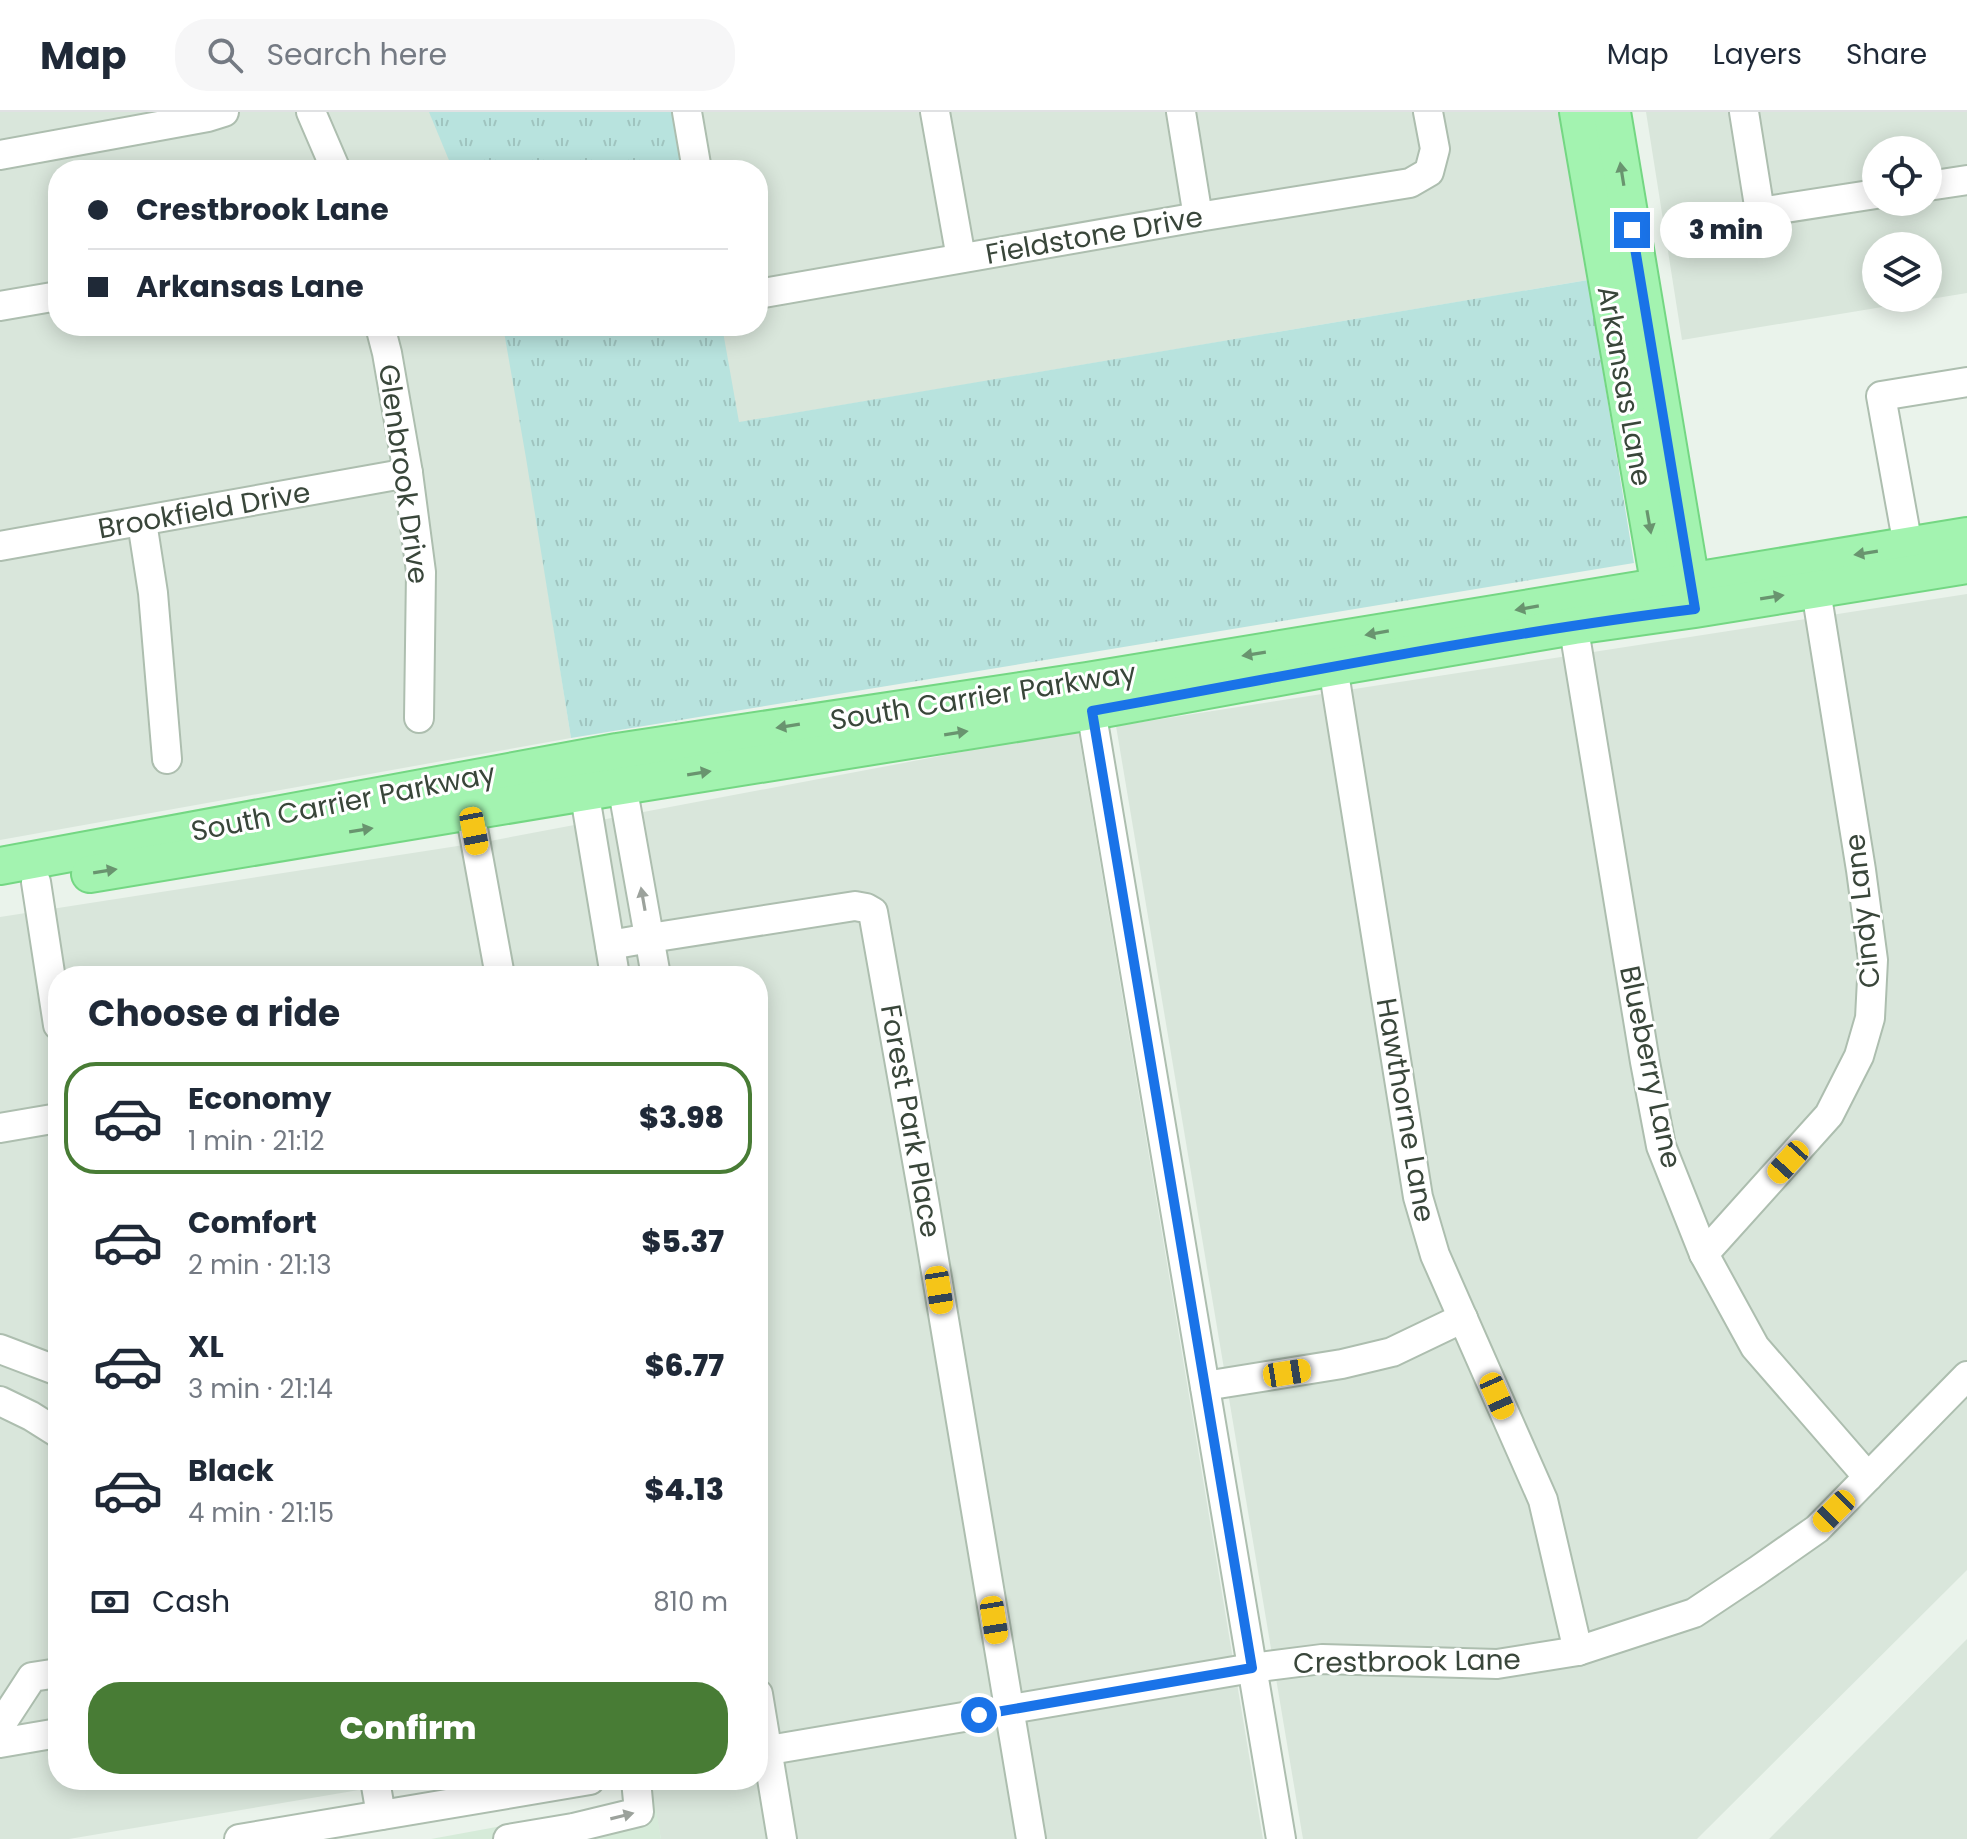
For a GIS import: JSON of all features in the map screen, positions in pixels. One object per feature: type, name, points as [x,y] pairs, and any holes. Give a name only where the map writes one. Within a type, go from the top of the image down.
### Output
[{"type":"main road","name":"Arkansas Lane","points":[[1578,112],[1678,598]]},
{"type":"main road","name":"Arkansas Lane","points":[[1612,112],[1678,598]]},
{"type":"main road","name":"South Carrier Parkway","points":[[1813,576],[1908,546],[1967,536]]},
{"type":"main road","name":"South Carrier Parkway","points":[[0,866],[1089,696],[1572,613],[1813,576],[1967,565]]},
{"type":"main road","name":"South Carrier Parkway","points":[[0,889],[470,812],[581,775]]},
{"type":"street","points":[[0,155],[224,112]]},
{"type":"street","points":[[311,112],[332,160]]},
{"type":"street","points":[[687,112],[695,160]]},
{"type":"street","points":[[935,112],[961,258]]},
{"type":"street","points":[[1181,112],[1198,217]]},
{"type":"street","name":"Fieldstone Drive","points":[[768,292],[1410,183],[1429,172],[1435,149],[1428,112]]},
{"type":"street","points":[[1744,112],[1760,212],[1862,196]]},
{"type":"street","points":[[1942,184],[1967,180]]},
{"type":"street","points":[[0,306],[48,298]]},
{"type":"street","name":"Glenbrook Drive","points":[[383,336],[408,473],[421,572],[419,718]]},
{"type":"street","points":[[1908,546],[1881,396],[1967,382]]},
{"type":"street","name":"Brookfield Drive","points":[[0,546],[408,473]]},
{"type":"street","points":[[142,522],[153,593],[167,759]]},
{"type":"street","name":"Cindy Lane","points":[[1704,1254],[1829,1115],[1859,1056],[1870,1018],[1873,960],[1813,576]]},
{"type":"street","name":"Blueberry Lane","points":[[1572,613],[1661,1146],[1704,1254],[1755,1347],[1868,1477]]},
{"type":"street","name":"Hawthorne Lane","points":[[1331,654],[1418,1197],[1435,1255],[1543,1500],[1578,1651]]},
{"type":"street","points":[[1089,696],[1281,1839]]},
{"type":"street","points":[[619,769],[654,966]]},
{"type":"street","points":[[581,775],[613,966]]},
{"type":"street","points":[[470,812],[498,966]]},
{"type":"street","points":[[36,882],[49,966]]},
{"type":"street","name":"Forest Park Place","points":[[650,938],[855,906],[873,912],[917,1155],[1031,1839]]},
{"type":"street","points":[[610,945],[650,938]]},
{"type":"street","points":[[0,1128],[48,1120]]},
{"type":"street","points":[[1205,1386],[1342,1364],[1392,1352],[1463,1318]]},
{"type":"street","points":[[0,1349],[48,1367]]},
{"type":"street","name":"Crestbrook Lane","points":[[768,1750],[1252,1668],[1322,1659],[1497,1664],[1578,1651],[1694,1613],[1817,1529],[1967,1376]]},
{"type":"street","points":[[0,1401],[48,1427]]},
{"type":"street","points":[[0,1726],[32,1677],[48,1675]]},
{"type":"street","points":[[0,1743],[48,1735]]},
{"type":"street","points":[[768,1774],[782,1839]]},
{"type":"street","points":[[377,1790],[381,1815]]},
{"type":"street","points":[[239,1839],[530,1790]]},
{"type":"street","points":[[508,1839],[573,1834],[639,1812],[637,1790]]},
{"type":"shaded area","points":[[0,112],[1560,112],[1588,280],[527,458],[571,738],[0,840]]},
{"type":"shaded area","points":[[1646,112],[1967,112],[1967,293],[1942,297],[1942,232],[1862,232],[1862,310],[1682,340]]},
{"type":"shaded area","points":[[1967,594],[1967,1570],[1697,1839],[1303,1839],[1116,726]]},
{"type":"shaded area","points":[[1078,730],[1263,1839],[661,1839],[651,1790],[768,1790],[768,966],[48,966],[48,1790],[359,1790],[69,1839],[0,1839],[0,917],[490,841]]},
{"type":"shaded area","points":[[1967,1639],[1967,1839],[1769,1839]]},
{"type":"shaded area","points":[[654,1798],[661,1839],[431,1839]]},
{"type":"green space","points":[[429,112],[674,112],[682,160],[449,160]]},
{"type":"green space","points":[[1588,280],[1634,563],[571,738],[505,336],[724,336],[739,422]]},
{"type":"route","points":[[979,1715],[1252,1668],[1092,711],[1574,626],[1695,609],[1632,230]]}]
